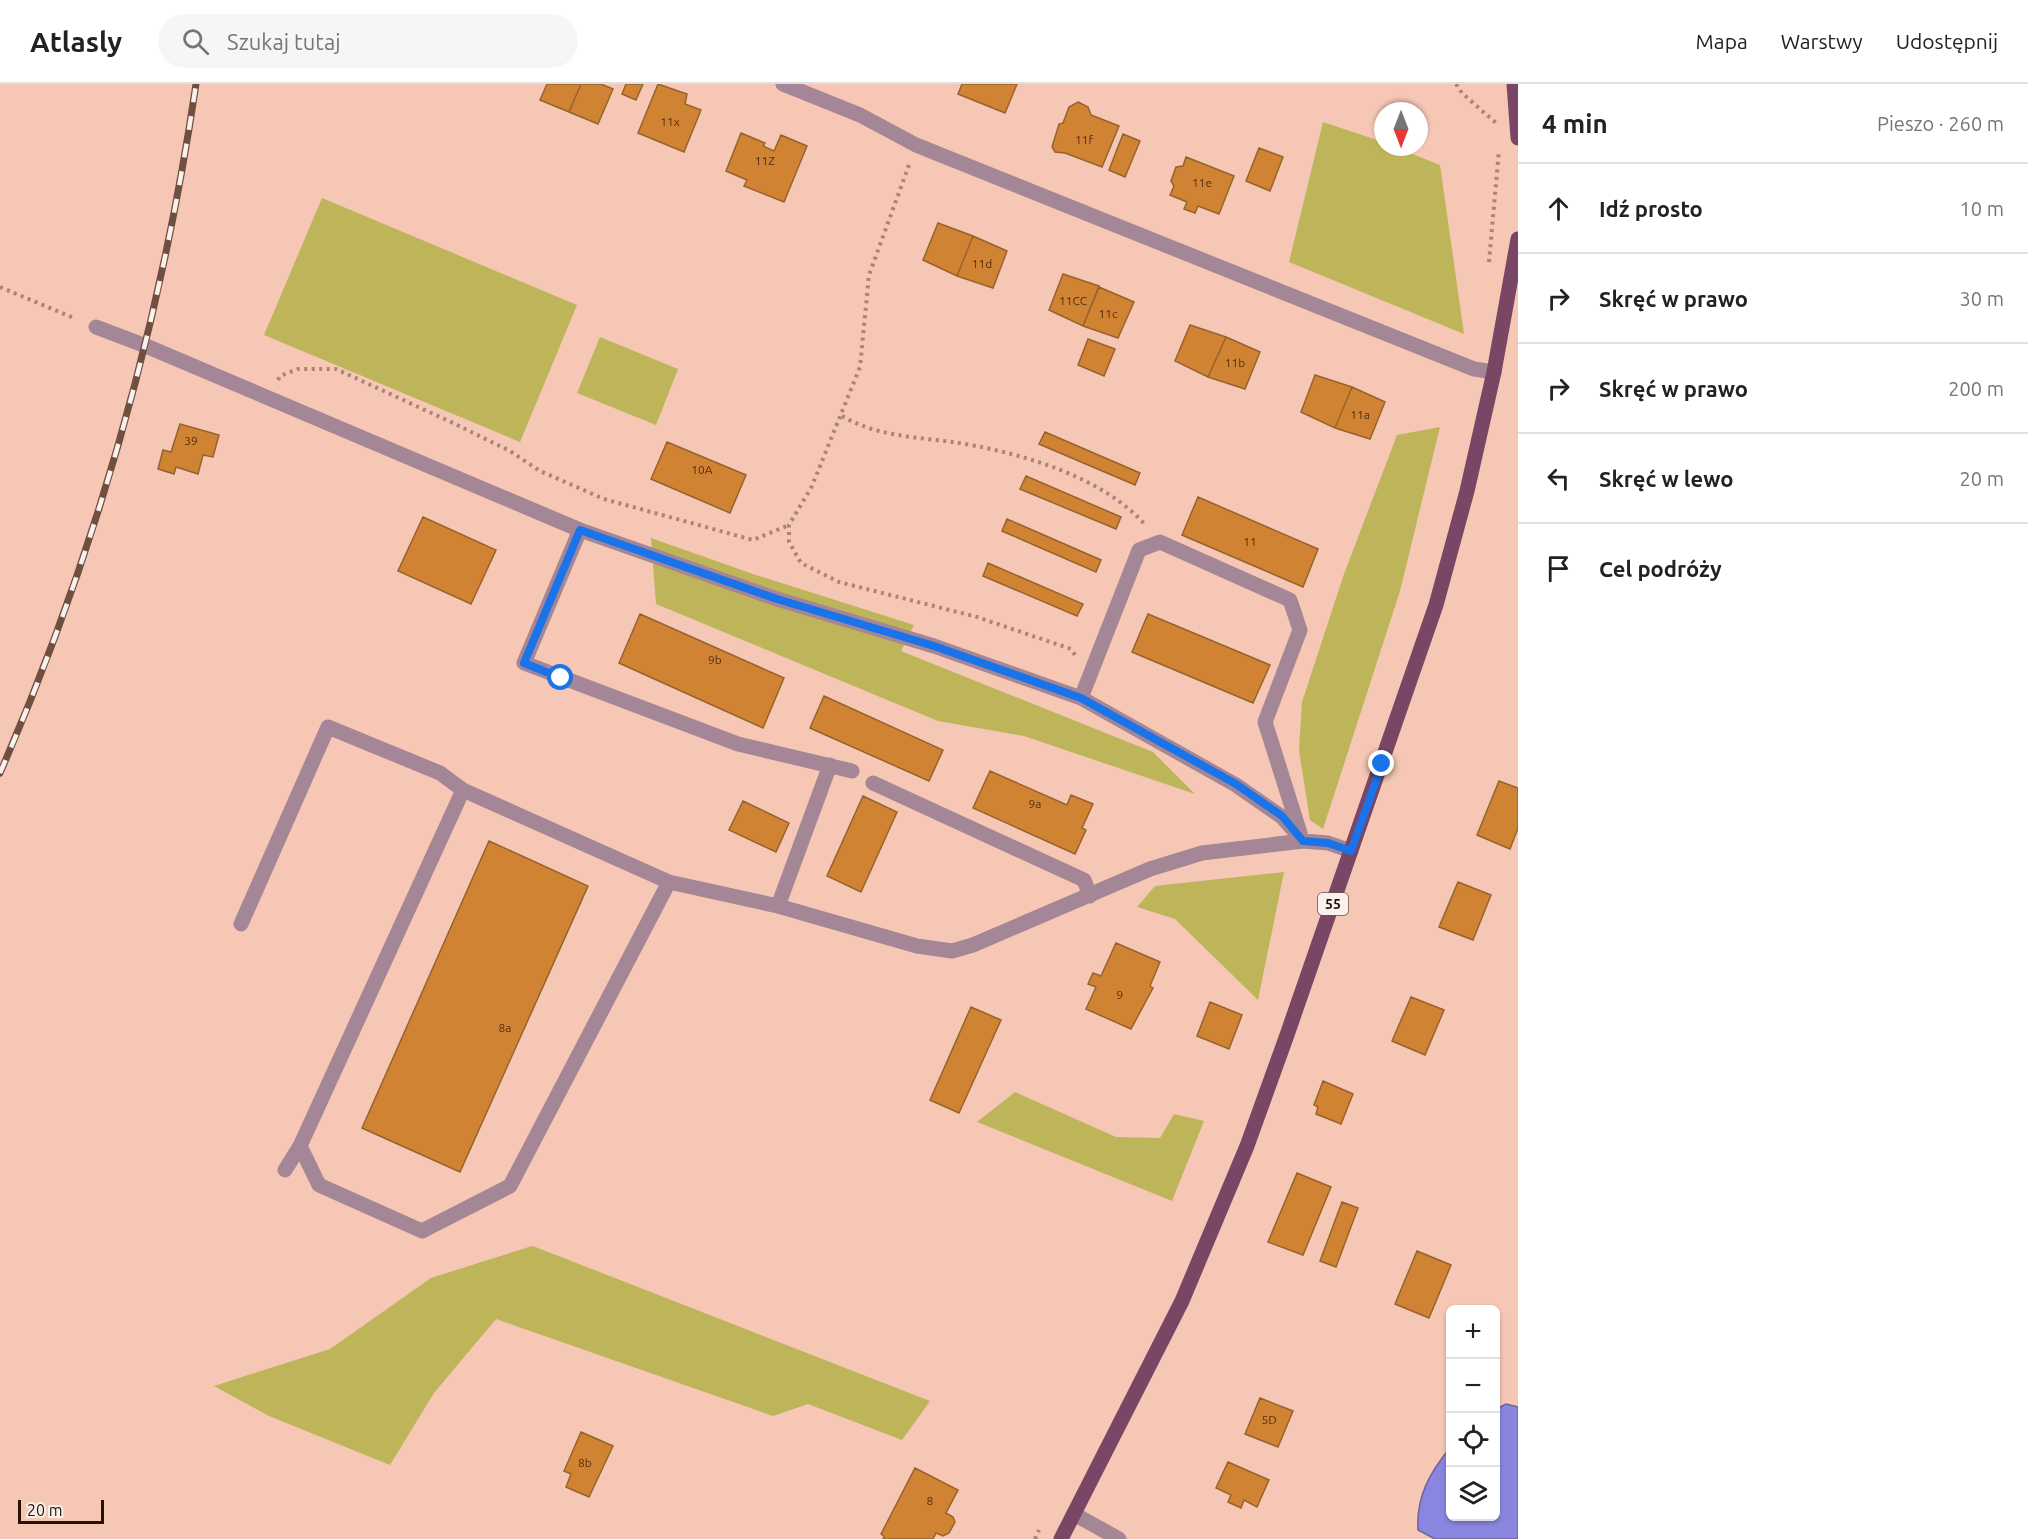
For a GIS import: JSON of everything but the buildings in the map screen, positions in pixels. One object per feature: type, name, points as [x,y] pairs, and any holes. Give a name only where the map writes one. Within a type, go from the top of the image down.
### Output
[{"type":"main road","points":[[1514,84],[1518,138]]},
{"type":"main road","name":"55","points":[[1060,1539],[1182,1301],[1238,1167],[1351,851],[1436,605],[1467,491],[1494,372],[1518,239]]},
{"type":"street","points":[[783,84],[860,115],[916,144],[1474,369],[1494,372]]},
{"type":"street","points":[[96,327],[580,530],[777,599],[934,646],[1081,698],[1236,784],[1282,816],[1303,841]]},
{"type":"street","points":[[580,530],[524,663],[738,744],[852,771]]},
{"type":"street","points":[[1081,698],[1139,550],[1160,542],[1290,600],[1300,630],[1265,722],[1303,841]]},
{"type":"street","points":[[241,924],[328,727],[440,773],[464,790],[669,882],[778,906],[917,946],[952,951],[973,945],[1150,869],[1202,853],[1303,841],[1328,843],[1351,851]]},
{"type":"street","points":[[778,906],[830,765]]},
{"type":"street","points":[[873,783],[1084,880],[1089,896]]},
{"type":"street","points":[[285,1170],[300,1146],[464,790]]},
{"type":"street","points":[[300,1146],[319,1185],[422,1231],[510,1186],[669,882]]},
{"type":"street","points":[[1074,1514],[1119,1539]]},
{"type":"path","points":[[1456,84],[1462,93],[1498,124]]},
{"type":"path","points":[[916,144],[869,275],[860,367],[812,486],[789,525],[789,542],[801,563],[839,582],[977,617],[1071,649],[1089,679]]},
{"type":"path","points":[[1488,274],[1500,145]]},
{"type":"path","points":[[0,287],[96,327]]},
{"type":"path","points":[[270,399],[280,376],[298,369],[336,369],[510,451],[540,471],[604,499],[753,540],[789,525]]},
{"type":"path","points":[[842,416],[854,423],[902,437],[952,442],[1009,453],[1089,482],[1135,513],[1160,542]]},
{"type":"path","points":[[1035,1539],[1040,1528]]},
{"type":"shaded area","points":[[1323,122],[1374,139],[1374,156],[1418,156],[1440,165],[1464,334],[1289,262]]},
{"type":"shaded area","points":[[322,198],[577,305],[520,442],[264,335]]},
{"type":"shaded area","points":[[600,337],[678,369],[656,425],[577,393]]},
{"type":"shaded area","points":[[1440,427],[1400,591],[1323,829],[1310,820],[1299,751],[1302,702],[1344,574],[1397,435]]},
{"type":"shaded area","points":[[651,538],[753,574],[914,625],[901,651],[1153,752],[1195,794],[1024,736],[938,721],[656,604]]},
{"type":"shaded area","points":[[1284,872],[1258,1000],[1175,919],[1137,907],[1155,886]]},
{"type":"shaded area","points":[[1015,1092],[1116,1137],[1160,1138],[1174,1114],[1204,1121],[1172,1201],[977,1122]]},
{"type":"shaded area","points":[[532,1246],[930,1401],[902,1440],[808,1404],[773,1416],[496,1319],[434,1393],[390,1465],[269,1416],[214,1386],[330,1349],[431,1278]]},
{"type":"shaded area","points":[[1506,1404],[1518,1407],[1518,1539],[1435,1539],[1418,1530],[1422,1496],[1436,1466],[1446,1453],[1446,1521],[1500,1521],[1500,1407]]},
{"type":"railway","points":[[0,773],[35,690],[66,606],[121,435],[164,261],[196,84]]},
{"type":"route","points":[[561,678],[524,663],[580,530],[777,599],[934,646],[1081,698],[1236,784],[1282,816],[1303,841],[1328,843],[1351,851],[1382,764]]}]
